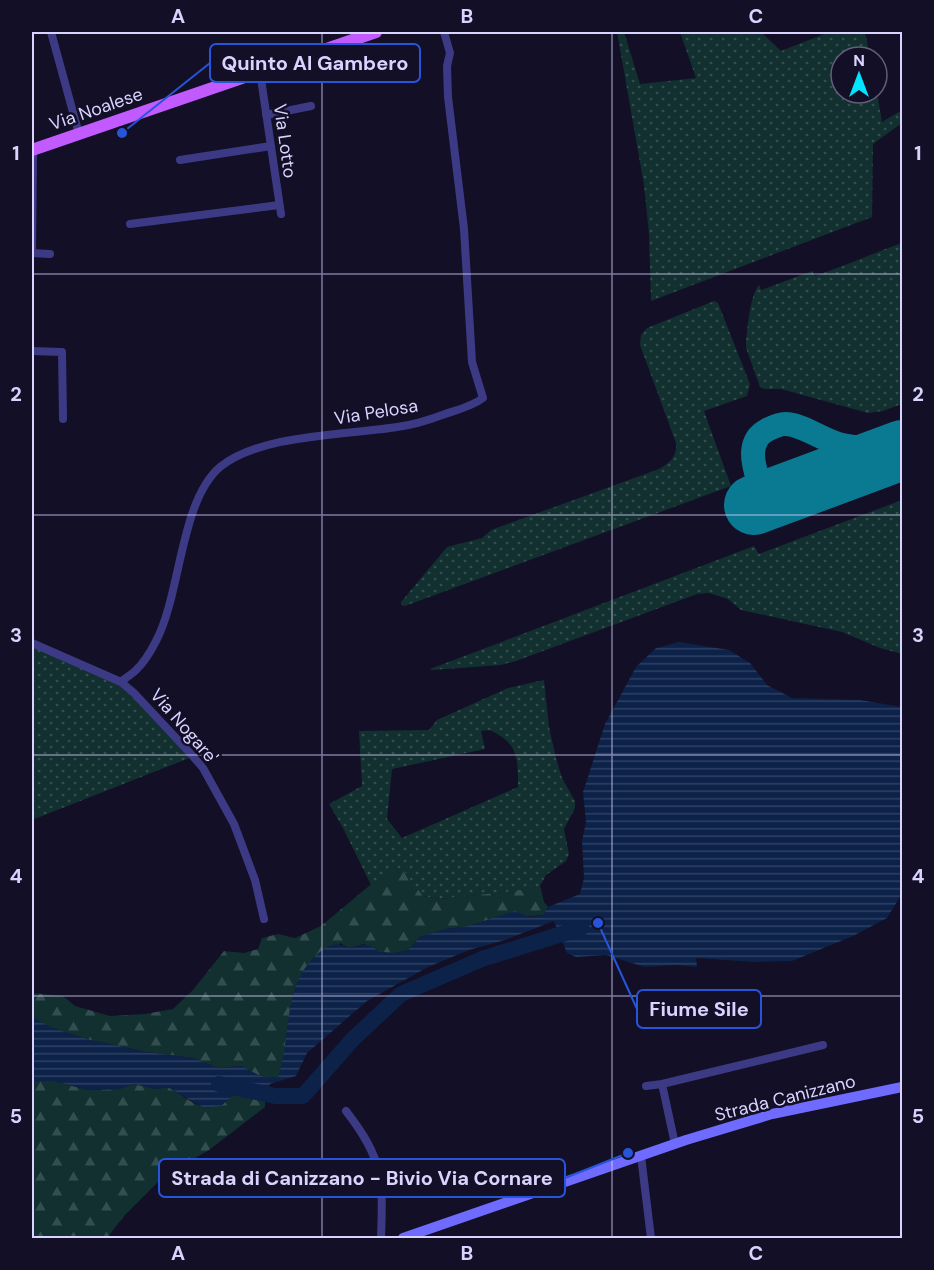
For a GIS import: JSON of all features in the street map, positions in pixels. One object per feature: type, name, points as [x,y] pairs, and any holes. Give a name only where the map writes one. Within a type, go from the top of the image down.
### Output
[{"type":"main road","name":"Via Noalese","points":[[32,152],[375,32]]},
{"type":"street","points":[[51,32],[80,134]]},
{"type":"street","name":"Via Pelosa","points":[[121,682],[134,673],[156,641],[170,602],[197,503],[208,481],[219,468],[254,448],[311,437],[419,423],[483,398],[472,362],[464,229],[448,97],[447,66],[450,53],[444,32]]},
{"type":"street","name":"Via Lotto","points":[[260,72],[280,214]]},
{"type":"street","points":[[266,115],[311,106]]},
{"type":"street","points":[[180,160],[271,146]]},
{"type":"street","points":[[32,152],[32,253],[50,254]]},
{"type":"street","points":[[130,224],[279,205]]},
{"type":"street","points":[[32,351],[62,352],[63,419]]},
{"type":"street","name":"Via Nogare'","points":[[32,643],[121,682],[204,768],[234,824],[255,880],[264,919]]},
{"type":"street","points":[[646,1086],[823,1045]]},
{"type":"street","points":[[662,1084],[675,1144]]},
{"type":"street","name":"Strada Canizzano","points":[[403,1239],[675,1144],[771,1114],[903,1087]]},
{"type":"street","points":[[346,1111],[363,1132],[377,1159],[382,1189],[381,1239]]},
{"type":"street","points":[[641,1156],[651,1239]]},
{"type":"green space","points":[[617,32],[624,32],[640,84],[696,78],[680,32],[761,32],[781,51],[829,32],[865,32],[868,45],[829,45],[829,105],[879,105],[882,122],[902,110],[902,123],[873,144],[872,217],[651,301],[649,234],[644,185]]},
{"type":"green space","points":[[902,243],[902,406],[868,413],[781,389],[760,387],[746,348],[751,304],[759,285],[761,290],[812,271],[815,276]]},
{"type":"green space","points":[[714,301],[718,303],[750,384],[747,396],[704,411],[731,486],[405,606],[401,605],[401,602],[447,547],[482,538],[491,530],[659,469],[669,462],[674,456],[676,443],[640,345],[641,335],[647,328]]},
{"type":"green space","points":[[902,500],[902,654],[880,648],[842,632],[741,610],[728,599],[709,593],[697,594],[516,661],[501,665],[430,669],[754,546],[759,554]]},
{"type":"green space","points":[[32,640],[114,677],[192,757],[32,820]]},
{"type":"green space","points":[[544,680],[549,727],[556,758],[562,778],[575,801],[575,808],[564,829],[569,854],[566,861],[546,875],[540,886],[541,889],[440,899],[423,896],[410,881],[375,881],[371,885],[329,804],[362,786],[359,731],[429,730],[437,720],[508,688]],"holes":[[[489,730],[506,740],[514,752],[518,768],[518,787],[402,838],[387,819],[392,769],[485,749],[481,731]]]},
{"type":"green space","points":[[401,867],[423,896],[440,899],[541,889],[544,902],[548,907],[543,915],[490,920],[446,929],[420,937],[408,950],[394,953],[378,952],[364,944],[349,948],[340,943],[278,1078],[260,1076],[241,1066],[218,1068],[193,1058],[147,1052],[90,1040],[50,1027],[32,1017],[32,993],[63,996],[75,1006],[110,1016],[145,1014],[173,1009],[193,990],[224,951],[244,953],[258,949],[262,938],[278,934],[295,938],[321,926],[375,881]]},
{"type":"green space","points":[[32,1081],[54,1081],[88,1090],[119,1089],[134,1084],[156,1089],[168,1087],[190,1101],[205,1107],[220,1104],[241,1088],[250,1092],[254,1098],[265,1099],[265,1107],[209,1150],[163,1177],[124,1216],[107,1238],[32,1238]]},
{"type":"water","points":[[679,642],[729,650],[750,663],[767,685],[792,698],[860,700],[902,707],[902,887],[900,897],[887,918],[853,936],[792,961],[755,962],[696,958],[697,967],[676,965],[645,967],[606,955],[576,957],[567,953],[554,921],[505,940],[469,950],[428,967],[367,1001],[307,1053],[296,1076],[270,1084],[265,1099],[254,1098],[250,1092],[241,1088],[221,1106],[204,1108],[168,1087],[156,1089],[134,1084],[119,1089],[88,1090],[54,1081],[32,1081],[32,1017],[50,1027],[90,1040],[147,1052],[193,1058],[218,1068],[241,1066],[260,1076],[278,1078],[293,994],[308,965],[327,947],[341,945],[349,948],[368,945],[378,952],[394,953],[408,950],[420,937],[446,929],[468,926],[515,911],[530,917],[543,915],[548,907],[580,894],[584,878],[582,841],[586,822],[583,792],[605,724],[636,667],[656,648]]},
{"type":"waterway","points":[[219,1084],[275,1096],[303,1096],[352,1040],[401,994],[482,959],[581,928]]},
{"type":"taxiway","points":[[793,490],[779,491],[758,479],[756,472],[753,458],[754,445],[761,434],[776,426],[792,425],[850,447],[872,449],[902,447]]},
{"type":"runway","points":[[754,505],[902,450]]},
{"type":"place","name":"Quinto Al Gambero","points":[[122,133]]},
{"type":"place","name":"Fiume Sile","points":[[598,923]]},
{"type":"place","name":"Strada di Canizzano - Bivio Via Cornare","points":[[628,1153]]}]
